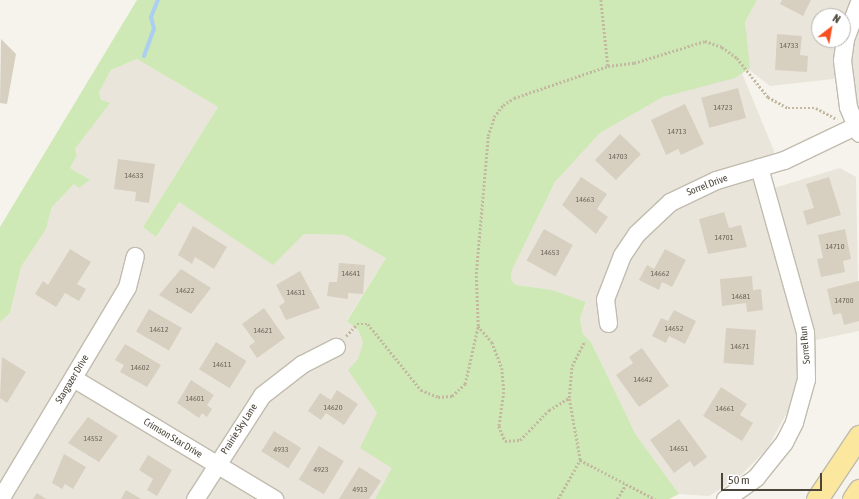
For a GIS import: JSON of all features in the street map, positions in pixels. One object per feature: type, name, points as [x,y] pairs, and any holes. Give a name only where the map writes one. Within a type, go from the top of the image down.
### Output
[{"type":"main road","points":[[816,499],[859,436]]},
{"type":"main road","points":[[853,499],[859,490]]},
{"type":"street","points":[[857,130],[843,84],[842,60],[849,27],[859,2]]},
{"type":"street","name":"Sorrel Drive","points":[[608,323],[605,300],[611,278],[632,239],[653,216],[692,189],[760,167],[857,130]]},
{"type":"street","name":"Sorrel Run","points":[[725,499],[756,477],[784,442],[799,408],[806,379],[807,357],[801,316],[760,167]]},
{"type":"street","name":"Stargazer Drive","points":[[0,499],[126,287],[135,256]]},
{"type":"street","name":"Prairie Sky Lane","points":[[195,499],[216,464],[262,395],[302,364],[336,347]]},
{"type":"street","name":"Crimson Star Drive","points":[[73,378],[274,499]]},
{"type":"path","points":[[601,0],[608,66]]},
{"type":"path","points":[[336,347],[357,324],[368,324],[421,390],[438,397],[452,396],[465,384],[478,326],[476,274],[488,136],[494,117],[503,105],[514,98],[608,66],[634,63],[705,42],[722,47],[736,58],[768,97],[788,108],[816,108],[857,130]]},
{"type":"path","points":[[478,326],[492,342],[502,368],[504,392],[499,426],[505,441],[520,440],[549,410],[569,398]]},
{"type":"path","points":[[558,499],[580,460],[569,398],[572,366],[585,341]]},
{"type":"path","points":[[580,460],[655,499]]},
{"type":"path","points":[[617,499],[626,484]]},
{"type":"shaded area","points":[[757,0],[859,0],[859,109],[851,77],[770,86],[748,69],[745,22]]},
{"type":"shaded area","points":[[137,59],[218,107],[143,227],[156,237],[179,202],[273,264],[304,234],[345,235],[386,258],[347,320],[358,330],[363,342],[358,359],[348,370],[377,413],[393,468],[375,499],[0,499],[0,322],[10,313],[21,267],[46,229],[52,207],[74,184],[89,180],[70,168],[77,155],[75,149],[109,104],[101,100],[99,92],[111,70]]},
{"type":"shaded area","points":[[742,73],[774,151],[771,176],[774,188],[840,168],[856,177],[859,331],[797,344],[798,373],[790,407],[767,449],[739,477],[709,496],[679,494],[636,435],[591,342],[583,334],[580,319],[586,303],[552,290],[516,285],[511,280],[512,270],[555,182],[600,133],[663,97]]},
{"type":"green space","points":[[137,0],[757,0],[745,22],[750,68],[735,78],[663,97],[600,133],[555,182],[512,270],[511,280],[516,285],[552,290],[586,302],[580,319],[583,334],[591,342],[636,435],[679,494],[669,499],[375,499],[392,468],[360,448],[377,413],[348,370],[358,359],[363,342],[358,330],[347,321],[386,258],[345,235],[304,234],[273,265],[179,202],[156,237],[143,227],[218,107],[137,59],[111,70],[99,92],[101,100],[110,103],[75,149],[77,155],[70,168],[90,180],[79,188],[74,184],[52,207],[46,229],[21,267],[10,313],[0,322],[0,227]]},
{"type":"building","points":[[782,0],[811,0],[803,16],[780,4]]},
{"type":"building","points":[[777,34],[802,36],[800,55],[808,56],[807,72],[775,70]]},
{"type":"building","points":[[1,39],[16,54],[7,104],[0,103]]},
{"type":"building","points":[[738,88],[746,118],[709,128],[701,98]]},
{"type":"building","points":[[685,104],[704,144],[681,155],[678,149],[666,155],[651,120]]},
{"type":"building","points":[[620,134],[641,154],[616,180],[595,160]]},
{"type":"building","points":[[118,159],[155,164],[149,203],[135,201],[136,192],[114,189]]},
{"type":"building","points":[[581,177],[607,194],[597,209],[608,217],[596,234],[562,205]]},
{"type":"building","points":[[829,177],[841,215],[807,225],[803,211],[814,208],[806,184]]},
{"type":"building","points":[[724,212],[729,228],[741,225],[747,247],[708,254],[699,219]]},
{"type":"building","points":[[193,226],[227,247],[214,269],[195,257],[192,264],[178,255]]},
{"type":"building","points":[[544,229],[573,245],[555,276],[527,260]]},
{"type":"building","points":[[845,229],[851,259],[843,261],[845,272],[821,277],[817,259],[823,258],[818,235]]},
{"type":"building","points":[[70,249],[91,262],[77,284],[86,289],[79,301],[65,293],[56,307],[35,294],[43,281],[48,285]]},
{"type":"building","points":[[665,249],[686,260],[672,287],[662,282],[659,290],[639,280],[647,265],[654,269]]},
{"type":"building","points":[[339,263],[365,265],[363,294],[348,293],[348,299],[327,296],[329,282],[337,282]]},
{"type":"building","points":[[181,269],[211,288],[191,314],[159,295]]},
{"type":"building","points":[[300,271],[320,308],[286,320],[279,306],[285,302],[276,285]]},
{"type":"building","points":[[752,276],[753,290],[761,289],[763,310],[747,312],[746,303],[722,306],[720,279]]},
{"type":"building","points":[[859,281],[859,321],[844,325],[841,313],[833,315],[827,289]]},
{"type":"building","points":[[264,308],[285,338],[257,358],[249,346],[255,342],[242,324]]},
{"type":"building","points":[[149,309],[182,328],[169,351],[136,332]]},
{"type":"building","points":[[674,310],[696,321],[685,344],[669,336],[666,343],[652,336],[661,318],[668,321]]},
{"type":"building","points":[[726,328],[756,330],[753,365],[724,363]]},
{"type":"building","points":[[216,342],[247,361],[230,388],[199,369]]},
{"type":"building","points":[[125,344],[161,365],[147,387],[120,372],[124,365],[115,360]]},
{"type":"building","points":[[642,348],[669,386],[639,407],[616,375],[633,363],[629,357]]},
{"type":"building","points":[[2,357],[26,372],[7,403],[0,398]]},
{"type":"building","points":[[191,380],[214,395],[207,405],[212,409],[207,417],[202,413],[199,418],[177,403]]},
{"type":"building","points":[[721,387],[747,404],[740,415],[753,423],[742,441],[703,416]]},
{"type":"building","points":[[337,390],[358,404],[344,425],[326,413],[321,420],[308,411],[320,393],[331,400]]},
{"type":"building","points":[[88,417],[118,436],[99,462],[68,443]]},
{"type":"building","points":[[679,419],[707,457],[694,467],[690,461],[674,473],[650,440]]},
{"type":"building","points":[[274,431],[301,448],[288,468],[261,451]]},
{"type":"building","points":[[319,446],[344,461],[324,494],[299,479]]},
{"type":"building","points":[[64,454],[86,467],[73,489],[65,484],[62,489],[52,483]]},
{"type":"building","points":[[148,455],[172,470],[157,496],[147,490],[153,479],[139,470]]},
{"type":"building","points":[[359,467],[381,481],[369,499],[339,499]]},
{"type":"building","points":[[126,490],[141,499],[121,499]]},
{"type":"building","points":[[37,493],[46,499],[33,499]]},
{"type":"waterway","points":[[144,56],[154,29],[151,17],[158,0]]}]
